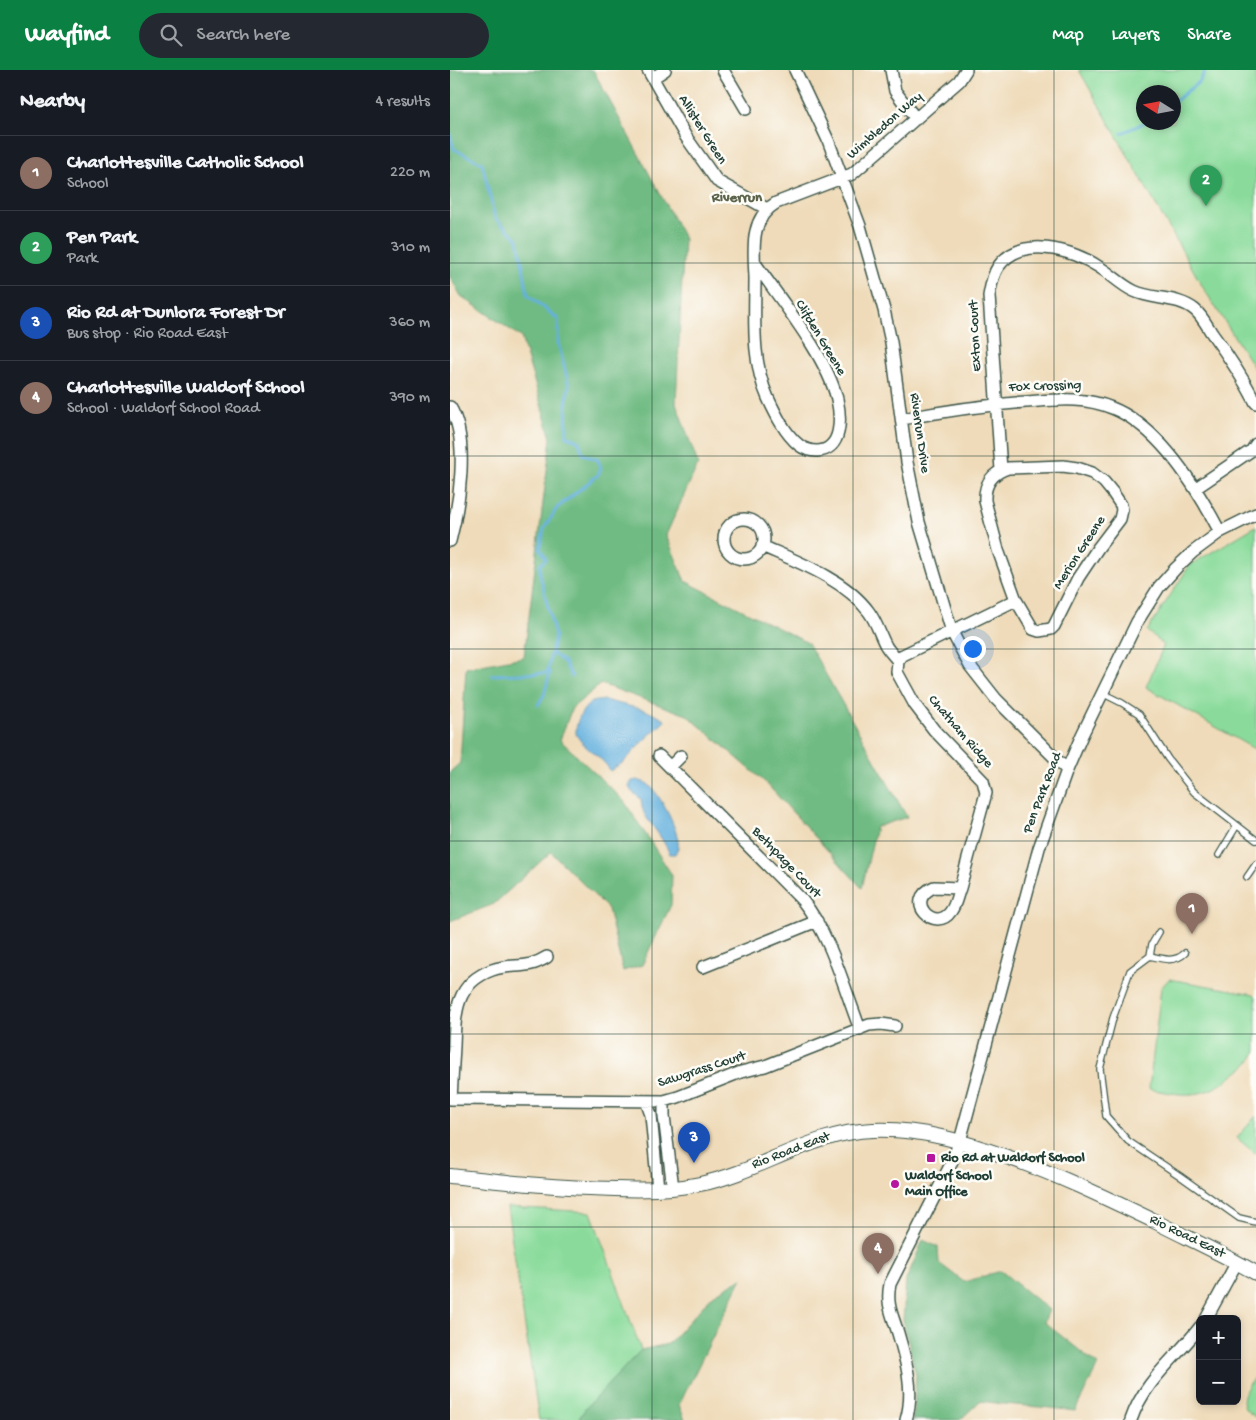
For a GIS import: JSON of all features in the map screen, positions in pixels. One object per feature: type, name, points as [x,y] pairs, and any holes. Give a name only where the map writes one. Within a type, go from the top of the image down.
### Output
[{"type":"street","points":[[650,74],[665,70]]},
{"type":"street","points":[[723,70],[746,109]]},
{"type":"street","name":"Riverrun Drive","points":[[795,70],[828,140],[860,226],[884,310],[891,342],[907,462],[919,522],[952,632],[970,666],[985,686],[1067,770]]},
{"type":"street","points":[[891,70],[894,91],[916,119]]},
{"type":"street","name":"Wimbledon Way","points":[[842,179],[865,164],[959,81],[966,70]]},
{"type":"street","name":"Allister Green","points":[[650,74],[686,137],[716,181],[767,209]]},
{"type":"street","points":[[767,209],[776,203],[842,179]]},
{"type":"street","name":"Clifden Greene","points":[[754,263],[807,339],[832,383],[837,399],[840,428],[834,442],[820,450],[806,449],[798,444],[788,432],[767,396],[760,377],[756,357],[754,263],[754,232],[757,223],[767,209]]},
{"type":"street","name":"Exton Court","points":[[1001,470],[989,296],[994,274],[1002,262],[1010,255],[1020,251],[1032,248],[1047,248],[1081,257],[1098,266],[1124,286],[1136,292],[1176,302],[1195,310],[1220,344],[1256,403]]},
{"type":"street","name":"Fox Crossing","points":[[902,420],[944,410],[1067,399],[1084,400],[1113,408],[1128,416],[1150,435],[1183,470],[1196,488],[1220,532]]},
{"type":"street","points":[[450,408],[460,439],[461,476],[456,516],[450,541]]},
{"type":"street","points":[[1196,488],[1252,450],[1256,444]]},
{"type":"street","name":"Merion Greene","points":[[1054,466],[1077,468],[1092,473],[1104,482],[1121,505],[1120,519],[1078,578],[1051,630],[1045,632],[1033,628],[1016,600],[998,550],[985,501],[987,486],[991,478],[1001,470],[1008,468],[1054,466]]},
{"type":"street","name":"Pen Park Road","points":[[906,1420],[909,1402],[908,1368],[889,1307],[888,1296],[894,1274],[942,1184],[960,1141],[1039,848],[1067,770],[1137,622],[1159,587],[1193,552],[1220,532],[1256,514]]},
{"type":"street","name":"Chatham Ridge","points":[[762,546],[834,580],[848,590],[868,611],[887,647],[898,661],[897,672],[915,705],[934,730],[983,782],[986,794],[960,888]]},
{"type":"street","points":[[898,661],[903,655],[1016,600]]},
{"type":"street","name":"Bethpage Court","points":[[659,756],[802,900],[817,921],[825,937],[860,1029]]},
{"type":"street","points":[[670,767],[681,756]]},
{"type":"street","points":[[703,967],[817,921]]},
{"type":"street","points":[[450,1099],[455,1020],[458,1004],[465,990],[481,975],[491,970],[501,967],[532,965],[547,957]]},
{"type":"street","name":"Sawgrass Court","points":[[450,1099],[664,1101],[741,1072],[765,1066],[875,1024],[895,1026]]},
{"type":"street","points":[[664,1101],[664,1116],[674,1188]]},
{"type":"street","points":[[646,1102],[651,1115],[658,1189]]},
{"type":"street","name":"Rio Road East","points":[[450,1176],[590,1189],[674,1188],[712,1181],[817,1140],[850,1132],[900,1130],[960,1141],[1032,1166],[1082,1187],[1256,1273]]},
{"type":"street","points":[[1208,1315],[1237,1262]]},
{"type":"street","points":[[1131,1420],[1144,1391],[1154,1377],[1196,1332]]},
{"type":"lane","points":[[1102,693],[1122,702],[1139,714],[1168,759],[1194,792],[1256,840]]},
{"type":"lane","points":[[1219,855],[1237,825]]},
{"type":"lane","points":[[1247,877],[1256,864]]},
{"type":"lane","points":[[1160,932],[1152,944],[1150,956],[1130,971],[1113,1018],[1100,1069],[1106,1116],[1128,1141],[1239,1218],[1256,1222]]},
{"type":"lane","points":[[1150,956],[1166,960],[1180,957],[1185,952]]},
{"type":"green space","points":[[450,70],[593,70],[684,238],[676,403],[698,464],[666,535],[685,581],[808,643],[907,817],[876,827],[862,888],[765,782],[687,715],[601,684],[572,708],[560,740],[624,801],[672,875],[671,905],[642,965],[623,971],[608,909],[551,852],[494,904],[450,921],[450,772],[460,763],[466,668],[524,657],[551,438],[521,337],[461,296],[450,277]]},
{"type":"green space","points":[[1079,70],[1256,70],[1256,371],[1204,289]]},
{"type":"green space","points":[[1256,526],[1256,750],[1146,687],[1164,645],[1147,631],[1190,565]]},
{"type":"green space","points":[[1169,979],[1254,994],[1256,997],[1255,1054],[1247,1065],[1217,1087],[1197,1094],[1175,1094],[1149,1089],[1161,988]]},
{"type":"green space","points":[[1256,1116],[1256,1154],[1237,1138]]},
{"type":"green space","points":[[507,1207],[591,1212],[641,1350],[586,1408],[578,1420],[539,1420]]},
{"type":"green space","points":[[923,1240],[938,1247],[939,1263],[964,1282],[1001,1271],[1049,1310],[1044,1322],[1098,1365],[1075,1411],[980,1401],[960,1420],[912,1420],[916,1374],[903,1321],[906,1280]]},
{"type":"green space","points":[[742,1278],[679,1405],[685,1420],[578,1420],[586,1408],[641,1350],[668,1344],[713,1295]]},
{"type":"green space","points":[[1256,1375],[1256,1418],[1246,1410],[1243,1401],[1245,1391]]},
{"type":"water","points":[[604,700],[645,710],[665,721],[624,762],[610,771],[603,761],[579,740],[576,734],[578,721],[585,708],[592,702]]},
{"type":"water","points":[[637,780],[647,783],[653,788],[673,823],[678,841],[678,848],[675,854],[670,854],[661,837],[646,817],[641,799],[631,791],[629,786],[632,781]]},
{"type":"waterway","points":[[1181,96],[1200,81],[1206,70]]},
{"type":"waterway","points":[[1122,133],[1136,127]]},
{"type":"waterway","points":[[450,134],[454,149],[482,163],[495,218],[518,239],[528,295],[558,319],[558,343],[569,385],[566,404],[567,436],[579,441],[583,454],[598,460],[601,468],[598,475],[557,508],[544,529],[540,548],[546,559],[540,565],[540,574],[555,636],[547,673],[492,675]]},
{"type":"waterway","points":[[552,653],[564,662],[572,677]]},
{"type":"waterway","points":[[538,705],[544,695],[550,672],[547,673]]},
{"type":"place","name":"Pen Park","points":[[1206,206]]},
{"type":"place","name":"Charlottesville Catholic School","points":[[1192,934]]},
{"type":"place","name":"Rio Rd at Waldorf School","points":[[931,1158]]},
{"type":"place","name":"Rio Rd at Dunlora Forest Dr","points":[[694,1163]]},
{"type":"place","name":"Waldorf School Main Office","points":[[895,1184]]},
{"type":"place","name":"Charlottesville Waldorf School","points":[[878,1274]]},
{"type":"district","name":"Riverrun","points":[[737,198]]}]
